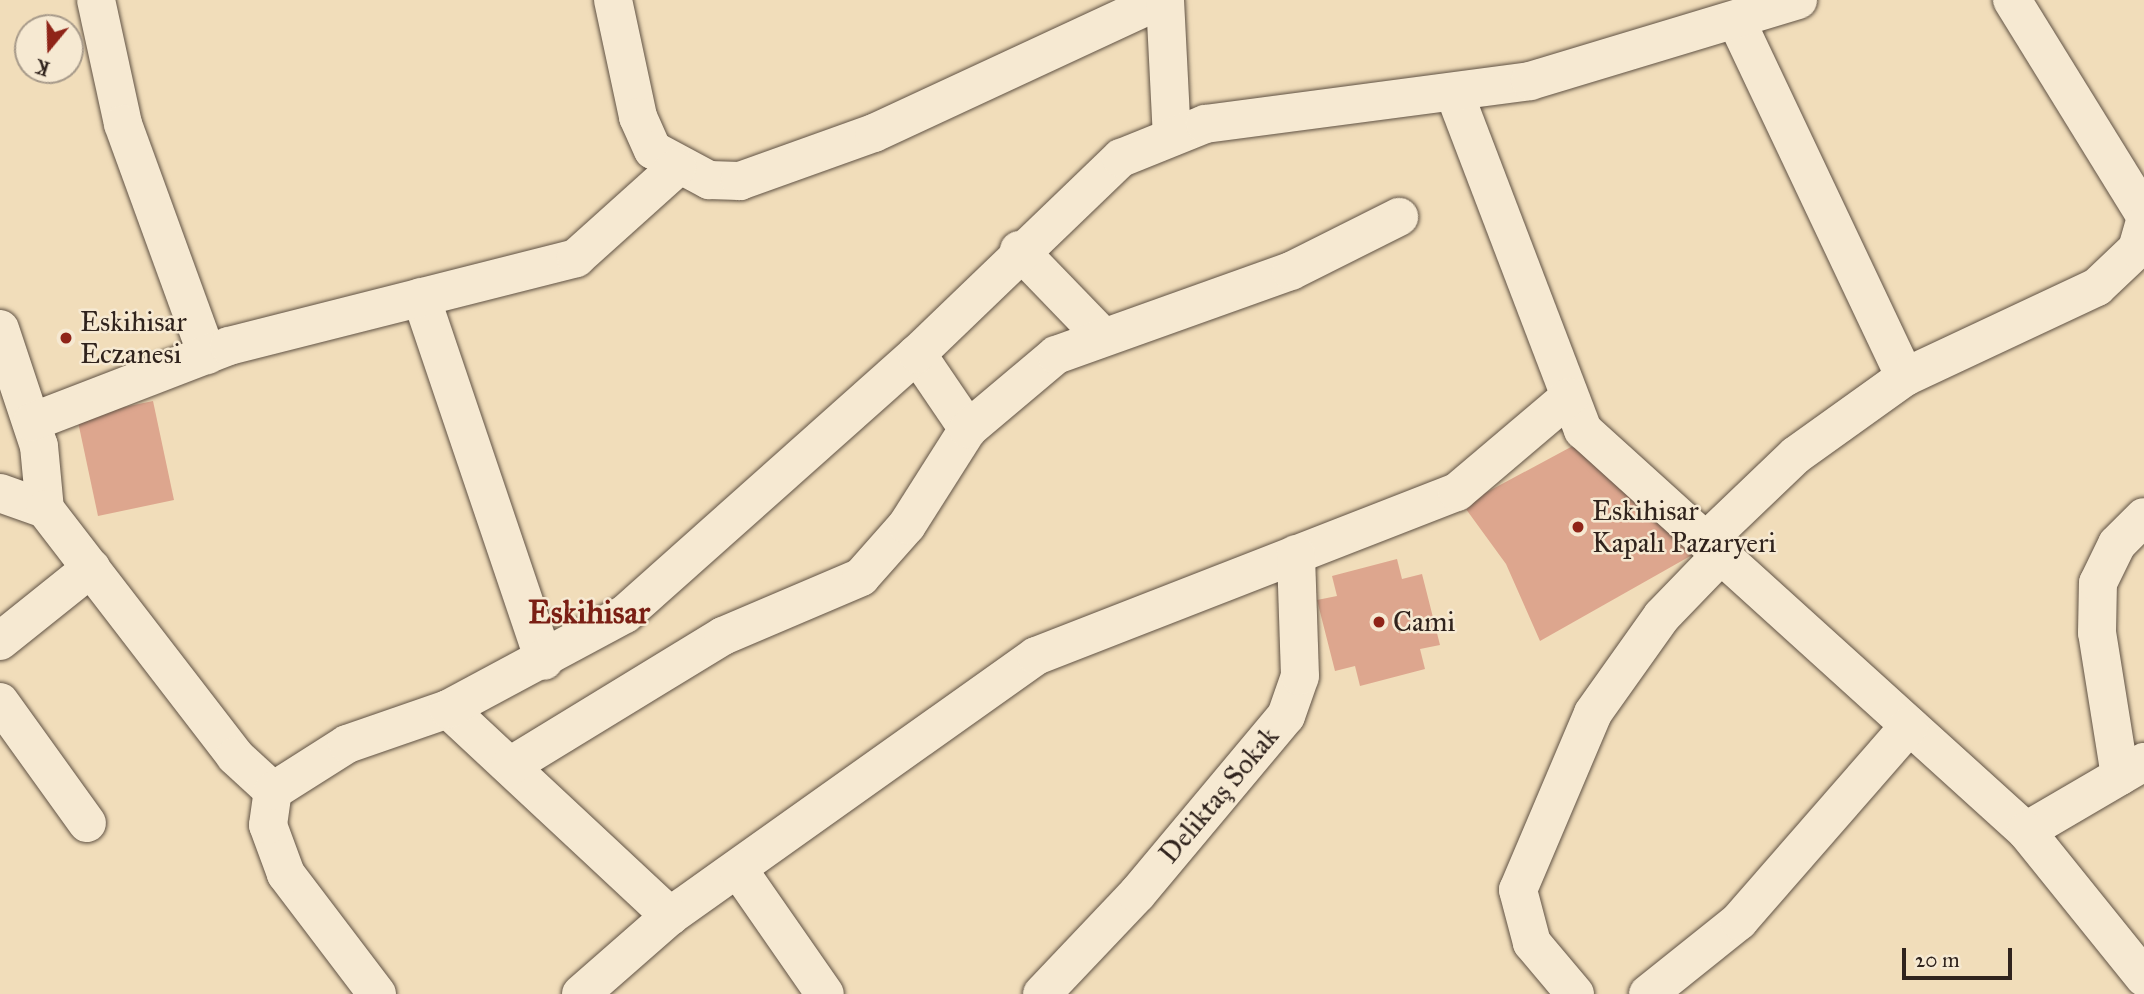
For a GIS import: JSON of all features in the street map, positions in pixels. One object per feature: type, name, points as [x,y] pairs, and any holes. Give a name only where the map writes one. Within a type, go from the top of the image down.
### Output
[{"type":"street","points":[[96,0],[122,124],[207,355]]},
{"type":"street","points":[[613,0],[638,117],[653,150],[677,167],[709,180],[740,181],[790,168],[1163,0],[1172,137]]},
{"type":"street","points":[[377,994],[286,873],[268,825],[273,791],[347,744],[448,709],[544,661],[625,614],[917,354],[1019,250],[1121,158],[1172,137],[1282,110],[1455,95],[1530,81],[1737,22],[1798,0]]},
{"type":"street","points":[[2012,0],[2144,214]]},
{"type":"street","points":[[1737,22],[1905,377]]},
{"type":"street","points":[[1455,95],[1583,430],[2026,831],[2144,977]]},
{"type":"street","points":[[32,422],[207,355],[576,258],[677,167]]},
{"type":"street","points":[[510,766],[723,636],[861,577],[907,525],[968,429],[1056,355],[1291,271],[1399,217]]},
{"type":"street","points":[[1575,994],[1532,943],[1518,890],[1593,713],[1662,616],[1713,548],[1796,455],[1905,377],[2097,287],[2137,248],[2144,224]]},
{"type":"street","points":[[1019,250],[1102,337]]},
{"type":"street","points":[[421,297],[544,661]]},
{"type":"street","points":[[0,329],[32,422],[45,509],[235,756],[273,791]]},
{"type":"street","points":[[917,354],[968,429]]},
{"type":"street","points":[[581,994],[670,916],[1036,656],[1457,492],[1569,397]]},
{"type":"street","points":[[0,493],[45,509]]},
{"type":"street","points":[[2026,831],[2132,769],[2097,633],[2098,583],[2117,544],[2144,517]]},
{"type":"street","name":"Deliktaş Sokak","points":[[1042,994],[1137,894],[1286,716],[1300,676],[1296,554]]},
{"type":"street","points":[[0,641],[91,568]]},
{"type":"street","points":[[0,702],[87,823]]},
{"type":"street","points":[[448,709],[670,916]]},
{"type":"street","points":[[1648,994],[1739,921],[1909,726]]},
{"type":"street","points":[[738,869],[825,994]]},
{"type":"building","points":[[153,401],[174,500],[98,516],[77,417]]},
{"type":"building","name":"Eskihisar Kapalı Pazaryeri","points":[[1582,441],[1701,550],[1540,641],[1506,564],[1463,505]]},
{"type":"building","name":"Cami","points":[[1397,559],[1402,579],[1422,574],[1440,645],[1420,649],[1425,669],[1360,686],[1355,666],[1335,671],[1317,600],[1337,596],[1332,576]]},
{"type":"place","name":"Eskihisar Eczanesi","points":[[66,338]]},
{"type":"place","name":"Eskihisar Kapalı Pazaryeri","points":[[1578,527]]},
{"type":"place","name":"Cami","points":[[1379,622]]},
{"type":"district","name":"Eskihisar","points":[[589,613]]}]
